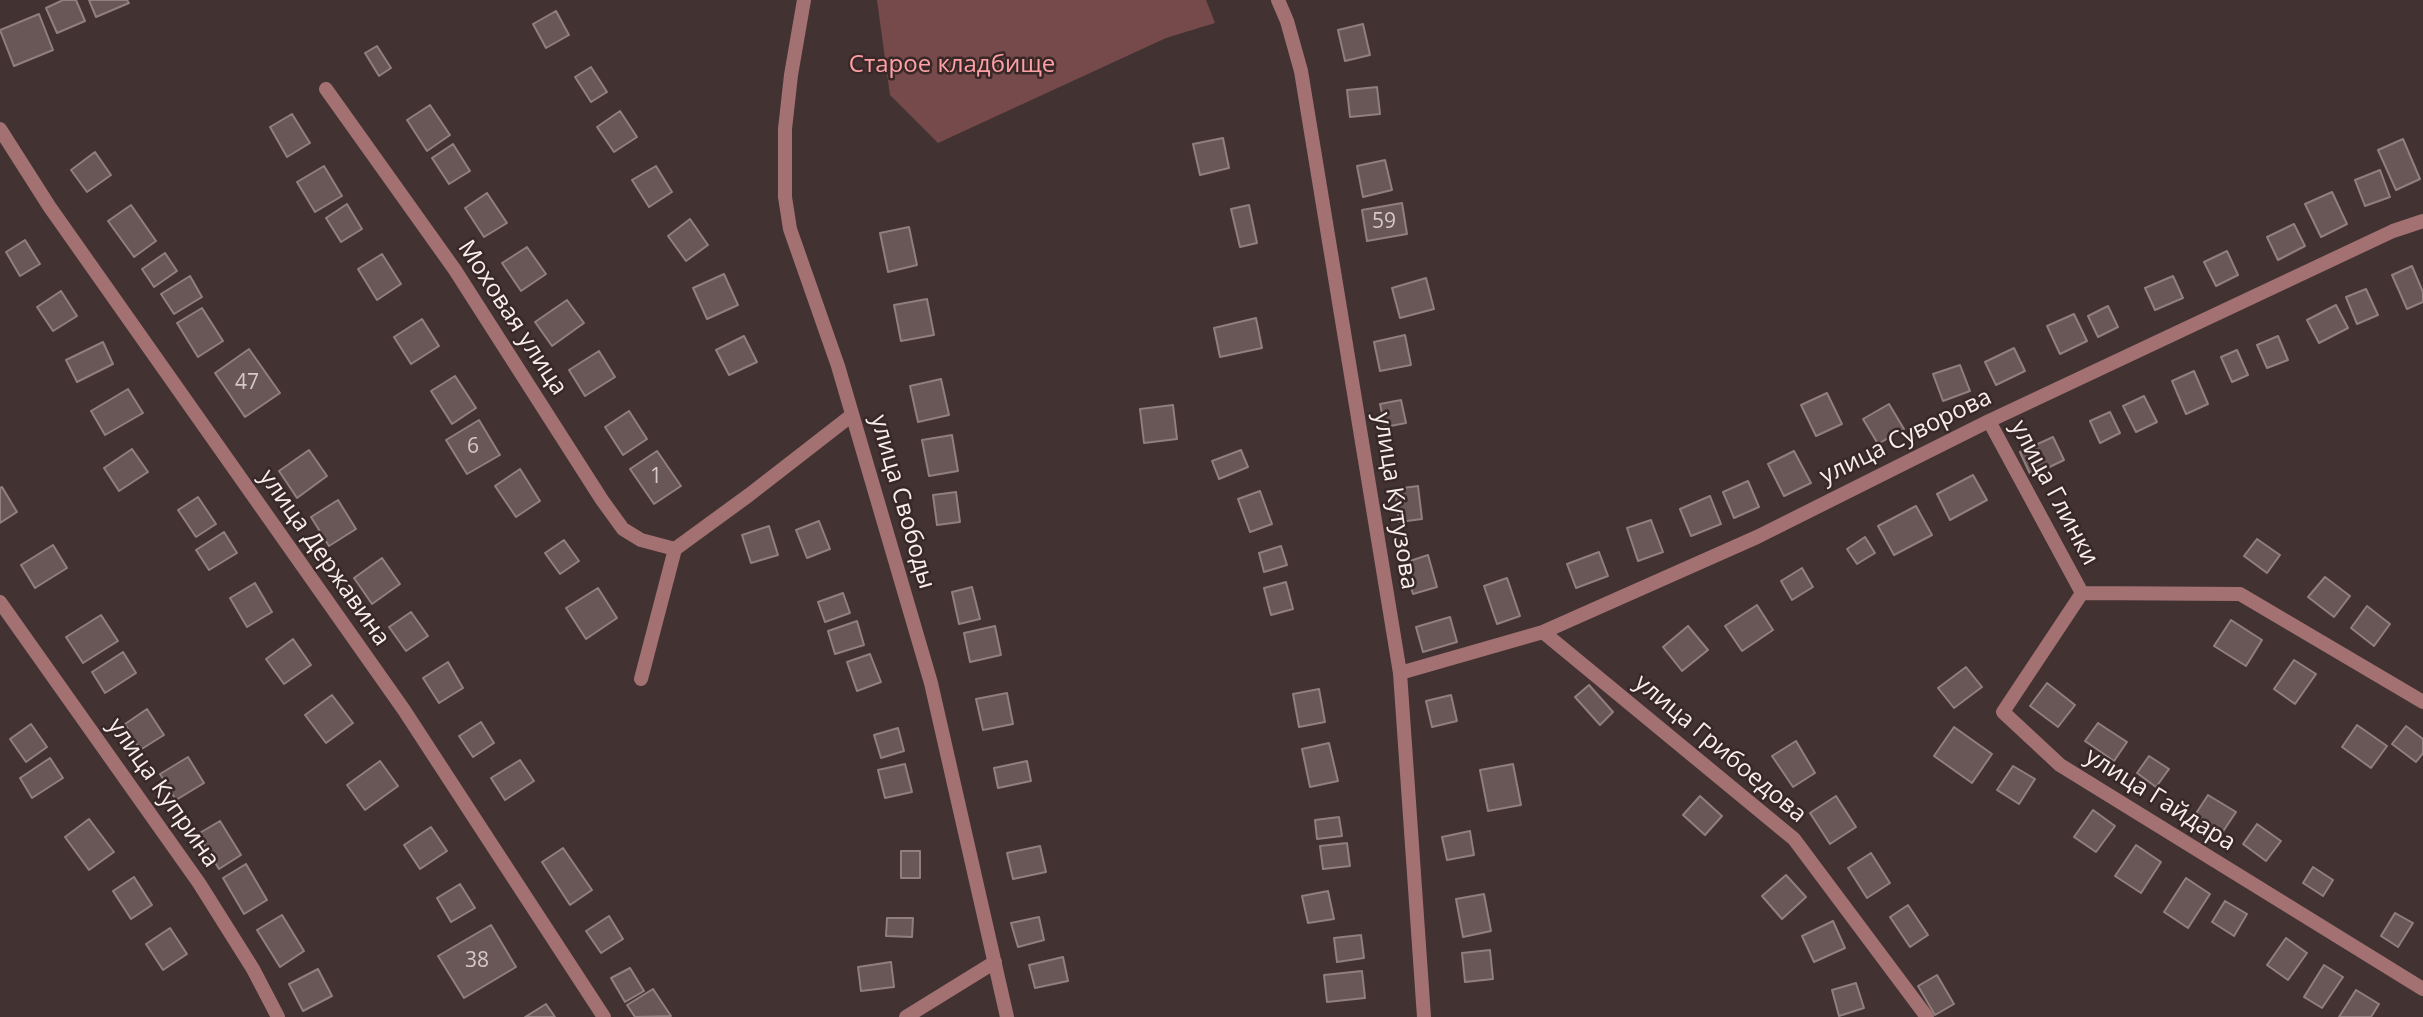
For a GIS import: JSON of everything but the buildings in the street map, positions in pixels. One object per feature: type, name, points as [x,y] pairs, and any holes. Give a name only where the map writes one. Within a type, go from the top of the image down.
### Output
[{"type":"street","name":"улица Свободы","points":[[804,0],[785,129],[785,197],[790,229],[838,366],[930,683],[1007,1017]]},
{"type":"street","name":"улица Кутузова","points":[[1278,0],[1301,71],[1400,673],[1424,1017]]},
{"type":"street","name":"Моховая улица","points":[[326,89],[455,270],[623,529],[641,540],[675,549]]},
{"type":"street","name":"улица Державина","points":[[0,129],[48,206],[404,710],[604,1017]]},
{"type":"street","name":"улица Суворова","points":[[1400,673],[1543,632],[1757,537],[1989,421],[2393,231],[2423,221]]},
{"type":"street","points":[[642,679],[675,549],[852,415]]},
{"type":"street","name":"улица Глинки","points":[[1989,421],[2082,593],[2240,594],[2423,702]]},
{"type":"street","name":"улица Гайдара","points":[[2082,593],[2003,712],[2060,765],[2423,989]]},
{"type":"street","name":"улица Куприна","points":[[0,602],[199,883],[247,958],[278,1017]]},
{"type":"street","name":"улица Грибоедова","points":[[1543,632],[1794,839],[1927,1017]]},
{"type":"street","points":[[906,1017],[995,962]]},
{"type":"green space","name":"Старое кладбище","points":[[877,0],[1206,0],[1215,23],[1166,38],[938,143],[890,95]]}]
